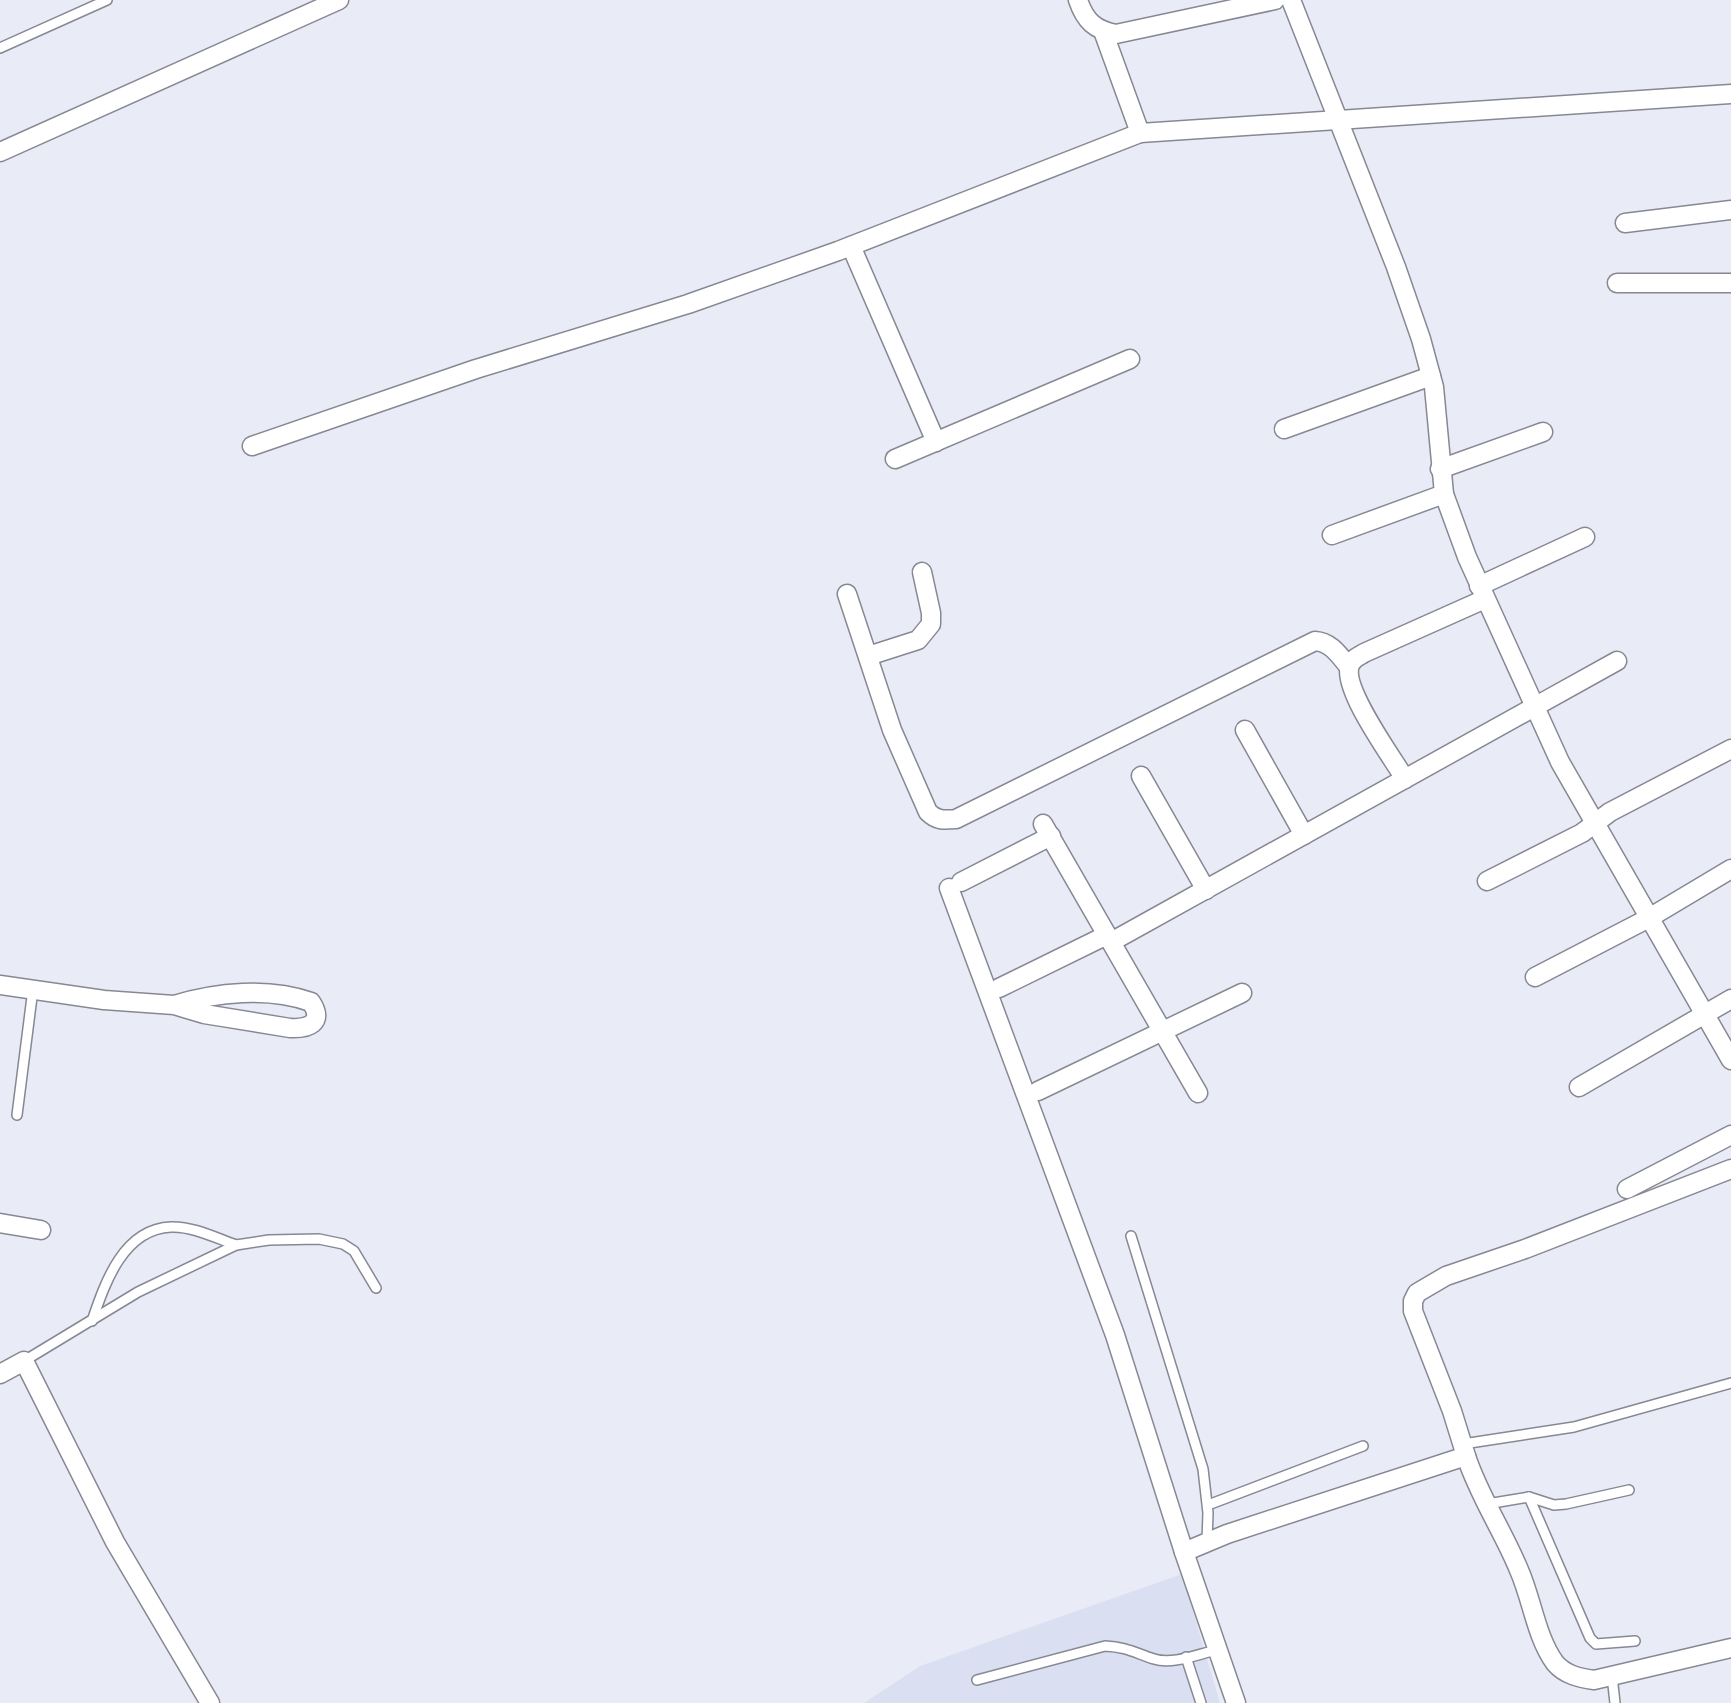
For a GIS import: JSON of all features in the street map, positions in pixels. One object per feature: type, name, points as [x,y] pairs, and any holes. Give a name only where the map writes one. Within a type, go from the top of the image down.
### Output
[{"type":"street","points":[[0,152],[339,0]]},
{"type":"street","points":[[1078,0],[1088,21],[1103,31],[1116,34],[1275,0]]},
{"type":"street","points":[[1291,0],[1396,267],[1431,376],[1444,494],[1482,592],[1560,762],[1731,1060]]},
{"type":"street","points":[[1103,31],[1140,133]]},
{"type":"street","points":[[252,446],[476,369],[688,304],[851,246],[1140,133],[1731,94]]},
{"type":"street","points":[[1625,223],[1731,210]]},
{"type":"street","points":[[851,246],[936,442]]},
{"type":"street","points":[[1617,283],[1731,283]]},
{"type":"street","points":[[895,459],[1130,359]]},
{"type":"street","points":[[1284,429],[1431,376]]},
{"type":"street","points":[[1440,469],[1543,432]]},
{"type":"street","points":[[1332,535],[1444,494]]},
{"type":"street","points":[[1349,667],[1353,659],[1585,537]]},
{"type":"street","points":[[868,656],[918,640],[931,624],[922,572]]},
{"type":"street","points":[[847,594],[892,730],[928,812],[934,818],[956,819],[1315,641],[1335,650],[1349,667],[1352,689],[1405,779]]},
{"type":"street","points":[[999,988],[1206,890],[1617,661]]},
{"type":"street","points":[[1245,730],[1304,835]]},
{"type":"street","points":[[1487,881],[1582,833],[1610,812],[1731,749]]},
{"type":"street","points":[[1141,776],[1206,890]]},
{"type":"street","points":[[1198,1093],[1047,830],[955,885],[1115,1335],[1236,1703]]},
{"type":"street","points":[[1535,977],[1649,918],[1731,869]]},
{"type":"street","points":[[0,985],[141,1004],[174,1005],[204,1014],[290,1028],[303,1029],[312,1026],[316,1020],[316,1010],[311,1002],[282,996],[226,993],[174,1005]]},
{"type":"street","points":[[1038,1091],[1242,993]]},
{"type":"street","points":[[1579,1087],[1731,999]]},
{"type":"street","points":[[1627,1189],[1731,1135]]},
{"type":"street","points":[[1731,1169],[1525,1249],[1446,1276],[1417,1293],[1413,1301],[1413,1311],[1452,1411],[1473,1479],[1520,1571],[1544,1642],[1556,1665],[1575,1678],[1594,1680],[1731,1648]]},
{"type":"street","points":[[0,1223],[41,1230]]},
{"type":"street","points":[[0,1374],[24,1361],[115,1542],[210,1703]]},
{"type":"street","points":[[1184,1552],[1207,1541],[1464,1450]]},
{"type":"lane","points":[[0,48],[107,0]]},
{"type":"lane","points":[[17,1115],[33,989]]},
{"type":"lane","points":[[92,1321],[105,1283],[115,1265],[136,1241],[152,1230],[173,1227],[236,1245]]},
{"type":"lane","points":[[1131,1236],[1199,1453],[1208,1505],[1207,1541]]},
{"type":"lane","points":[[24,1361],[138,1292],[236,1245],[269,1240],[319,1239],[343,1244],[354,1251],[376,1288]]},
{"type":"lane","points":[[1464,1450],[1574,1427],[1731,1383]]},
{"type":"lane","points":[[1208,1505],[1363,1446]]},
{"type":"lane","points":[[1487,1504],[1529,1497],[1554,1505],[1629,1490]]},
{"type":"lane","points":[[1529,1497],[1590,1638],[1596,1644],[1635,1641]]},
{"type":"lane","points":[[977,1680],[1105,1646],[1125,1646],[1155,1659],[1171,1661],[1218,1650]]},
{"type":"lane","points":[[1186,1657],[1201,1703]]},
{"type":"lane","points":[[1612,1676],[1615,1703]]},
{"type":"shaded area","points":[[1182,1574],[1220,1703],[864,1703],[920,1666]]}]
